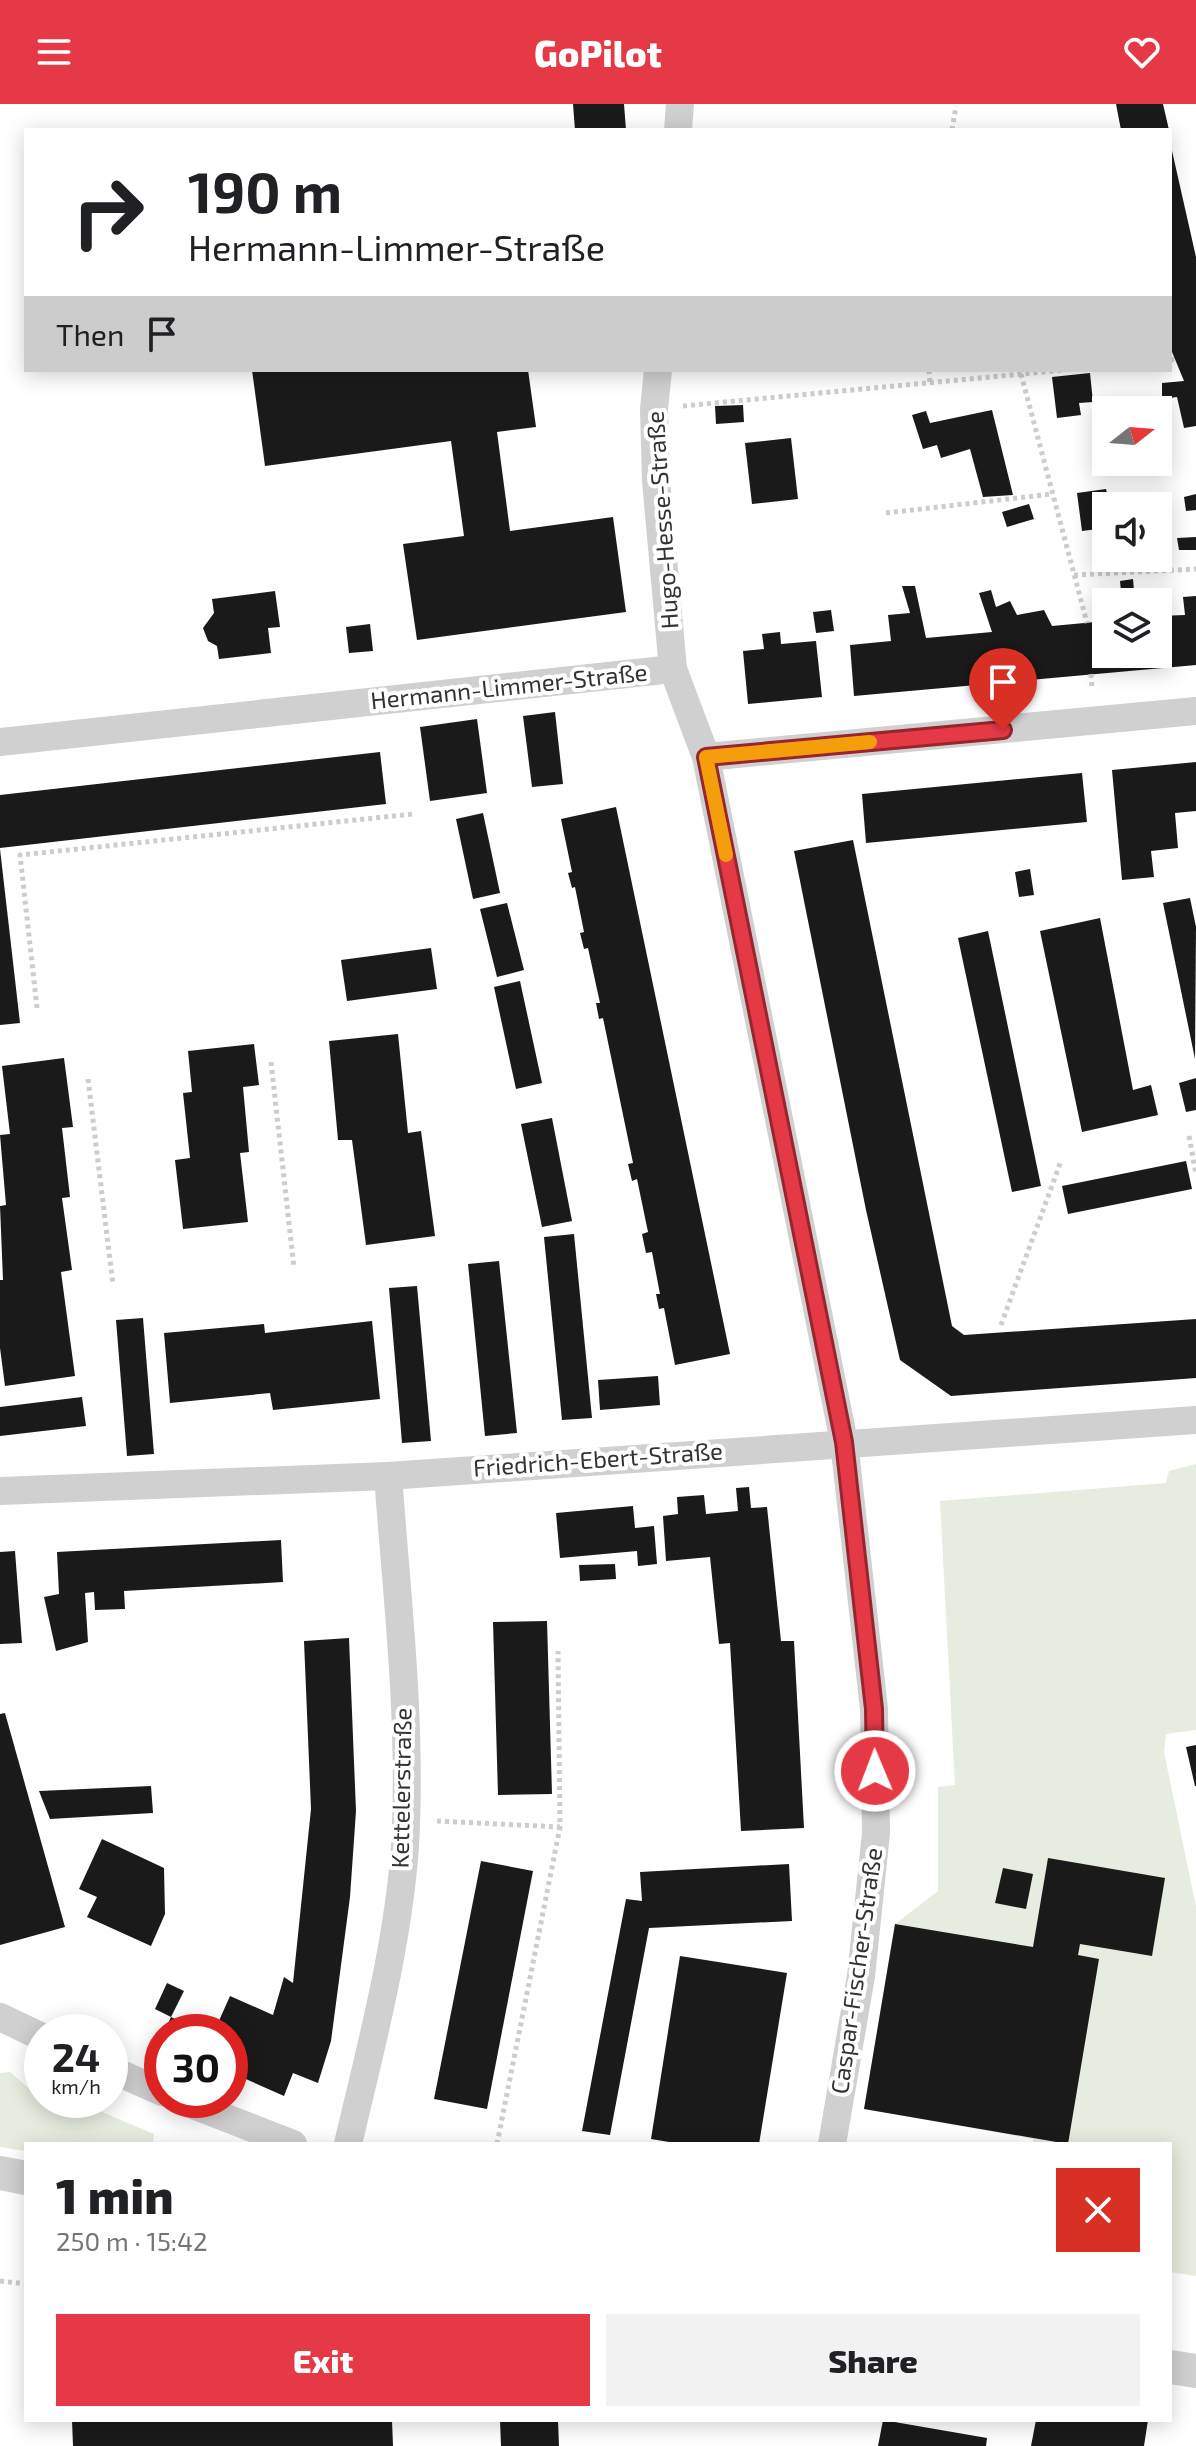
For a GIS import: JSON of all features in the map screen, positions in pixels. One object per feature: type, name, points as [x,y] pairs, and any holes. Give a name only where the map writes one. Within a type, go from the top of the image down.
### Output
[{"type":"street","points":[[678,128],[680,104]]},
{"type":"street","name":"Hugo-Hesse-Straße","points":[[658,372],[654,409],[656,481],[673,669]]},
{"type":"street","name":"Hermann-Limmer-Straße","points":[[0,742],[673,669],[706,757]]},
{"type":"street","points":[[706,757],[1196,711]]},
{"type":"street","name":"Caspar-Fischer-Straße","points":[[706,757],[844,1442],[874,1709],[876,1833],[861,1976],[832,2142]]},
{"type":"street","name":"Friedrich-Ebert-Straße","points":[[0,1491],[388,1476],[1196,1420]]},
{"type":"street","name":"Kettelerstraße","points":[[348,2142],[384,1991],[405,1846],[405,1707],[388,1476]]},
{"type":"street","points":[[0,2017],[24,2028]]},
{"type":"street","points":[[226,2118],[288,2142]]},
{"type":"street","points":[[0,2173],[24,2178]]},
{"type":"street","points":[[1172,2367],[1196,2371]]},
{"type":"path","points":[[952,128],[956,106]]},
{"type":"path","points":[[929,372],[930,384]]},
{"type":"path","points":[[654,409],[1042,372]]},
{"type":"path","points":[[1021,374],[1087,623]]},
{"type":"path","points":[[886,513],[1052,494]]},
{"type":"path","points":[[1074,575],[1196,569]]},
{"type":"path","points":[[37,1008],[20,855],[413,814]]},
{"type":"path","points":[[271,1062],[294,1268]]},
{"type":"path","points":[[88,1079],[113,1285]]},
{"type":"path","points":[[1189,1136],[1196,1174]]},
{"type":"path","points":[[1001,1325],[1061,1161]]},
{"type":"path","points":[[497,2142],[560,1827],[558,1651]]},
{"type":"path","points":[[404,1819],[560,1827]]},
{"type":"path","points":[[0,2281],[24,2284]]},
{"type":"shaded area","points":[[1196,1464],[1196,1730],[1166,1734],[1164,1752],[1196,1907],[1196,2276],[1172,2272],[1172,2142],[1033,2142],[1033,2139],[864,2109],[895,1924],[938,1891],[938,1787],[955,1785],[940,1501],[1166,1483],[1169,1471]]},
{"type":"shaded area","points":[[10,2072],[24,2084],[24,2118],[116,2118],[154,2134],[153,2142],[24,2142],[24,2151],[0,2147],[0,2073]]},
{"type":"building","points":[[573,104],[624,104],[626,128],[575,128]]},
{"type":"building","points":[[1116,104],[1163,104],[1169,128],[1121,128]]},
{"type":"building","points":[[1172,151],[1196,257],[1196,426],[1184,428],[1177,397],[1162,396],[1162,383],[1184,381],[1172,352]]},
{"type":"building","points":[[252,372],[528,372],[536,427],[497,432],[510,531],[613,517],[626,612],[417,640],[403,544],[464,536],[451,441],[265,466]]},
{"type":"building","points":[[1090,373],[1092,402],[1079,403],[1081,415],[1057,418],[1052,377]]},
{"type":"building","points":[[743,405],[744,422],[716,424],[715,406]]},
{"type":"building","points":[[992,410],[1013,495],[983,497],[970,449],[941,458],[937,445],[923,449],[912,415],[926,411],[930,423]]},
{"type":"building","points":[[791,438],[798,499],[752,504],[745,443]]},
{"type":"building","points":[[1106,489],[1107,492],[1092,492],[1092,530],[1082,531],[1077,493]]},
{"type":"building","points":[[1196,494],[1196,510],[1186,511],[1184,497]]},
{"type":"building","points":[[1029,504],[1034,519],[1007,527],[1002,512]]},
{"type":"building","points":[[1196,537],[1196,550],[1179,550],[1177,538]]},
{"type":"building","points":[[1133,579],[1134,588],[1121,588],[1120,581]]},
{"type":"building","points":[[902,586],[915,586],[926,638],[992,632],[979,593],[991,590],[996,607],[1010,601],[1017,615],[1044,610],[1052,626],[1092,622],[1092,668],[1163,668],[854,696],[850,645],[891,641],[888,615],[910,613]]},
{"type":"building","points":[[275,591],[280,627],[268,628],[271,653],[219,659],[217,646],[208,641],[203,628],[214,613],[212,599]]},
{"type":"building","points":[[1196,596],[1196,665],[1172,667],[1172,615],[1185,615],[1183,597]]},
{"type":"building","points":[[831,610],[834,631],[816,633],[813,612]]},
{"type":"building","points":[[370,624],[373,651],[349,653],[346,627]]},
{"type":"building","points":[[780,632],[781,644],[816,641],[822,697],[748,704],[743,651],[764,649],[762,634]]},
{"type":"building","points":[[555,712],[563,784],[532,787],[523,716]]},
{"type":"building","points":[[477,719],[487,793],[430,801],[420,727]]},
{"type":"building","points":[[380,752],[386,804],[0,848],[0,795]]},
{"type":"building","points":[[1196,762],[1196,811],[1175,813],[1178,848],[1151,851],[1154,877],[1122,880],[1112,770]]},
{"type":"building","points":[[1082,773],[1087,822],[866,843],[862,794]]},
{"type":"building","points":[[616,807],[730,1354],[675,1365],[664,1308],[659,1309],[656,1294],[660,1294],[652,1252],[646,1253],[642,1234],[648,1232],[637,1179],[632,1181],[628,1164],[633,1163],[603,1018],[599,1019],[596,1003],[600,1003],[588,948],[584,949],[580,933],[584,932],[575,887],[572,888],[568,873],[572,872],[561,819]]},
{"type":"building","points":[[483,813],[500,893],[473,899],[456,819]]},
{"type":"building","points":[[853,840],[952,1326],[964,1335],[1196,1319],[1196,1378],[951,1396],[900,1360],[866,1210],[794,851]]},
{"type":"building","points":[[0,849],[20,1023],[0,1025]]},
{"type":"building","points":[[1030,869],[1034,895],[1019,897],[1015,872]]},
{"type":"building","points":[[1190,898],[1196,927],[1195,1059],[1163,903]]},
{"type":"building","points":[[507,903],[524,970],[497,977],[480,909]]},
{"type":"building","points":[[1100,918],[1133,1090],[1151,1085],[1158,1115],[1082,1132],[1040,931]]},
{"type":"building","points":[[988,931],[1041,1186],[1012,1192],[958,938]]},
{"type":"building","points":[[431,948],[437,989],[347,1001],[341,960]]},
{"type":"building","points":[[520,981],[542,1083],[516,1089],[494,987]]},
{"type":"building","points":[[398,1034],[408,1133],[421,1131],[435,1236],[366,1245],[352,1140],[338,1140],[329,1041]]},
{"type":"building","points":[[254,1044],[259,1085],[243,1087],[249,1152],[240,1153],[248,1222],[183,1229],[175,1160],[190,1158],[183,1093],[192,1092],[188,1051]]},
{"type":"building","points":[[64,1058],[73,1127],[62,1128],[70,1197],[62,1198],[72,1270],[61,1272],[75,1376],[5,1386],[0,1348],[0,1280],[3,1280],[0,1206],[6,1205],[0,1135],[10,1134],[2,1066]]},
{"type":"building","points":[[1196,1078],[1196,1110],[1186,1112],[1179,1083]]},
{"type":"building","points":[[552,1118],[572,1221],[542,1227],[521,1124]]},
{"type":"building","points":[[1186,1161],[1192,1189],[1068,1214],[1062,1186]]},
{"type":"building","points":[[574,1234],[592,1418],[562,1420],[544,1237]]},
{"type":"building","points":[[499,1261],[517,1433],[485,1436],[468,1264]]},
{"type":"building","points":[[417,1286],[431,1441],[402,1443],[389,1288]]},
{"type":"building","points":[[143,1318],[154,1454],[127,1456],[116,1320]]},
{"type":"building","points":[[372,1321],[380,1399],[273,1410],[270,1393],[170,1403],[164,1333],[264,1324],[265,1333]]},
{"type":"building","points":[[658,1376],[660,1405],[600,1410],[598,1380]]},
{"type":"building","points":[[82,1397],[86,1426],[0,1436],[0,1407]]},
{"type":"building","points":[[749,1487],[751,1508],[767,1507],[781,1641],[794,1641],[804,1828],[741,1831],[730,1643],[719,1644],[710,1557],[666,1561],[663,1516],[678,1514],[677,1497],[704,1495],[706,1514],[738,1511],[736,1488]]},
{"type":"building","points":[[633,1506],[635,1528],[654,1526],[657,1564],[638,1566],[637,1551],[560,1558],[556,1513]]},
{"type":"building","points":[[281,1540],[283,1582],[124,1591],[125,1609],[95,1610],[94,1592],[85,1593],[88,1642],[56,1651],[44,1597],[59,1594],[57,1552]]},
{"type":"building","points":[[15,1551],[22,1643],[0,1644],[0,1552]]},
{"type":"building","points":[[615,1564],[616,1579],[580,1581],[579,1565]]},
{"type":"building","points":[[547,1621],[552,1794],[498,1795],[493,1622]]},
{"type":"building","points":[[349,1638],[356,1811],[350,1897],[331,2041],[318,2083],[293,2073],[284,2096],[248,2080],[248,2014],[222,2014],[230,1996],[273,2015],[284,1977],[293,1983],[311,1809],[304,1641]]},
{"type":"building","points":[[5,1713],[65,1927],[0,1945],[0,1714]]},
{"type":"building","points":[[1196,1745],[1196,1786],[1195,1786],[1186,1747]]},
{"type":"building","points":[[151,1786],[153,1813],[50,1819],[39,1791]]},
{"type":"building","points":[[102,1839],[164,1868],[165,1914],[151,1946],[87,1917],[97,1897],[79,1889]]},
{"type":"building","points":[[1048,1858],[1165,1878],[1152,1956],[1080,1944],[1078,1955],[1099,1959],[1068,2142],[864,2109],[895,1924],[1033,1947]]},
{"type":"building","points":[[481,1861],[533,1871],[487,2109],[434,2099]]},
{"type":"building","points":[[789,1864],[792,1921],[649,1928],[610,2135],[582,2131],[626,1899],[642,1901],[640,1872]]},
{"type":"building","points":[[1003,1868],[1033,1874],[1026,1909],[995,1903]]},
{"type":"building","points":[[680,1956],[787,1973],[759,2142],[669,2142],[651,2139]]},
{"type":"building","points":[[167,1983],[184,1991],[172,2014],[155,2009]]},
{"type":"building","points":[[72,2422],[392,2422],[393,2446],[73,2446]]},
{"type":"building","points":[[500,2422],[558,2422],[559,2446],[501,2446]]},
{"type":"building","points":[[883,2422],[987,2438],[986,2446],[878,2446]]},
{"type":"building","points":[[1036,2422],[1148,2422],[1144,2446],[1031,2446]]},
{"type":"slow traffic","points":[[726,855],[706,757],[870,742]]},
{"type":"route","points":[[875,1771],[874,1709],[844,1442],[706,757],[1003,730]]}]
